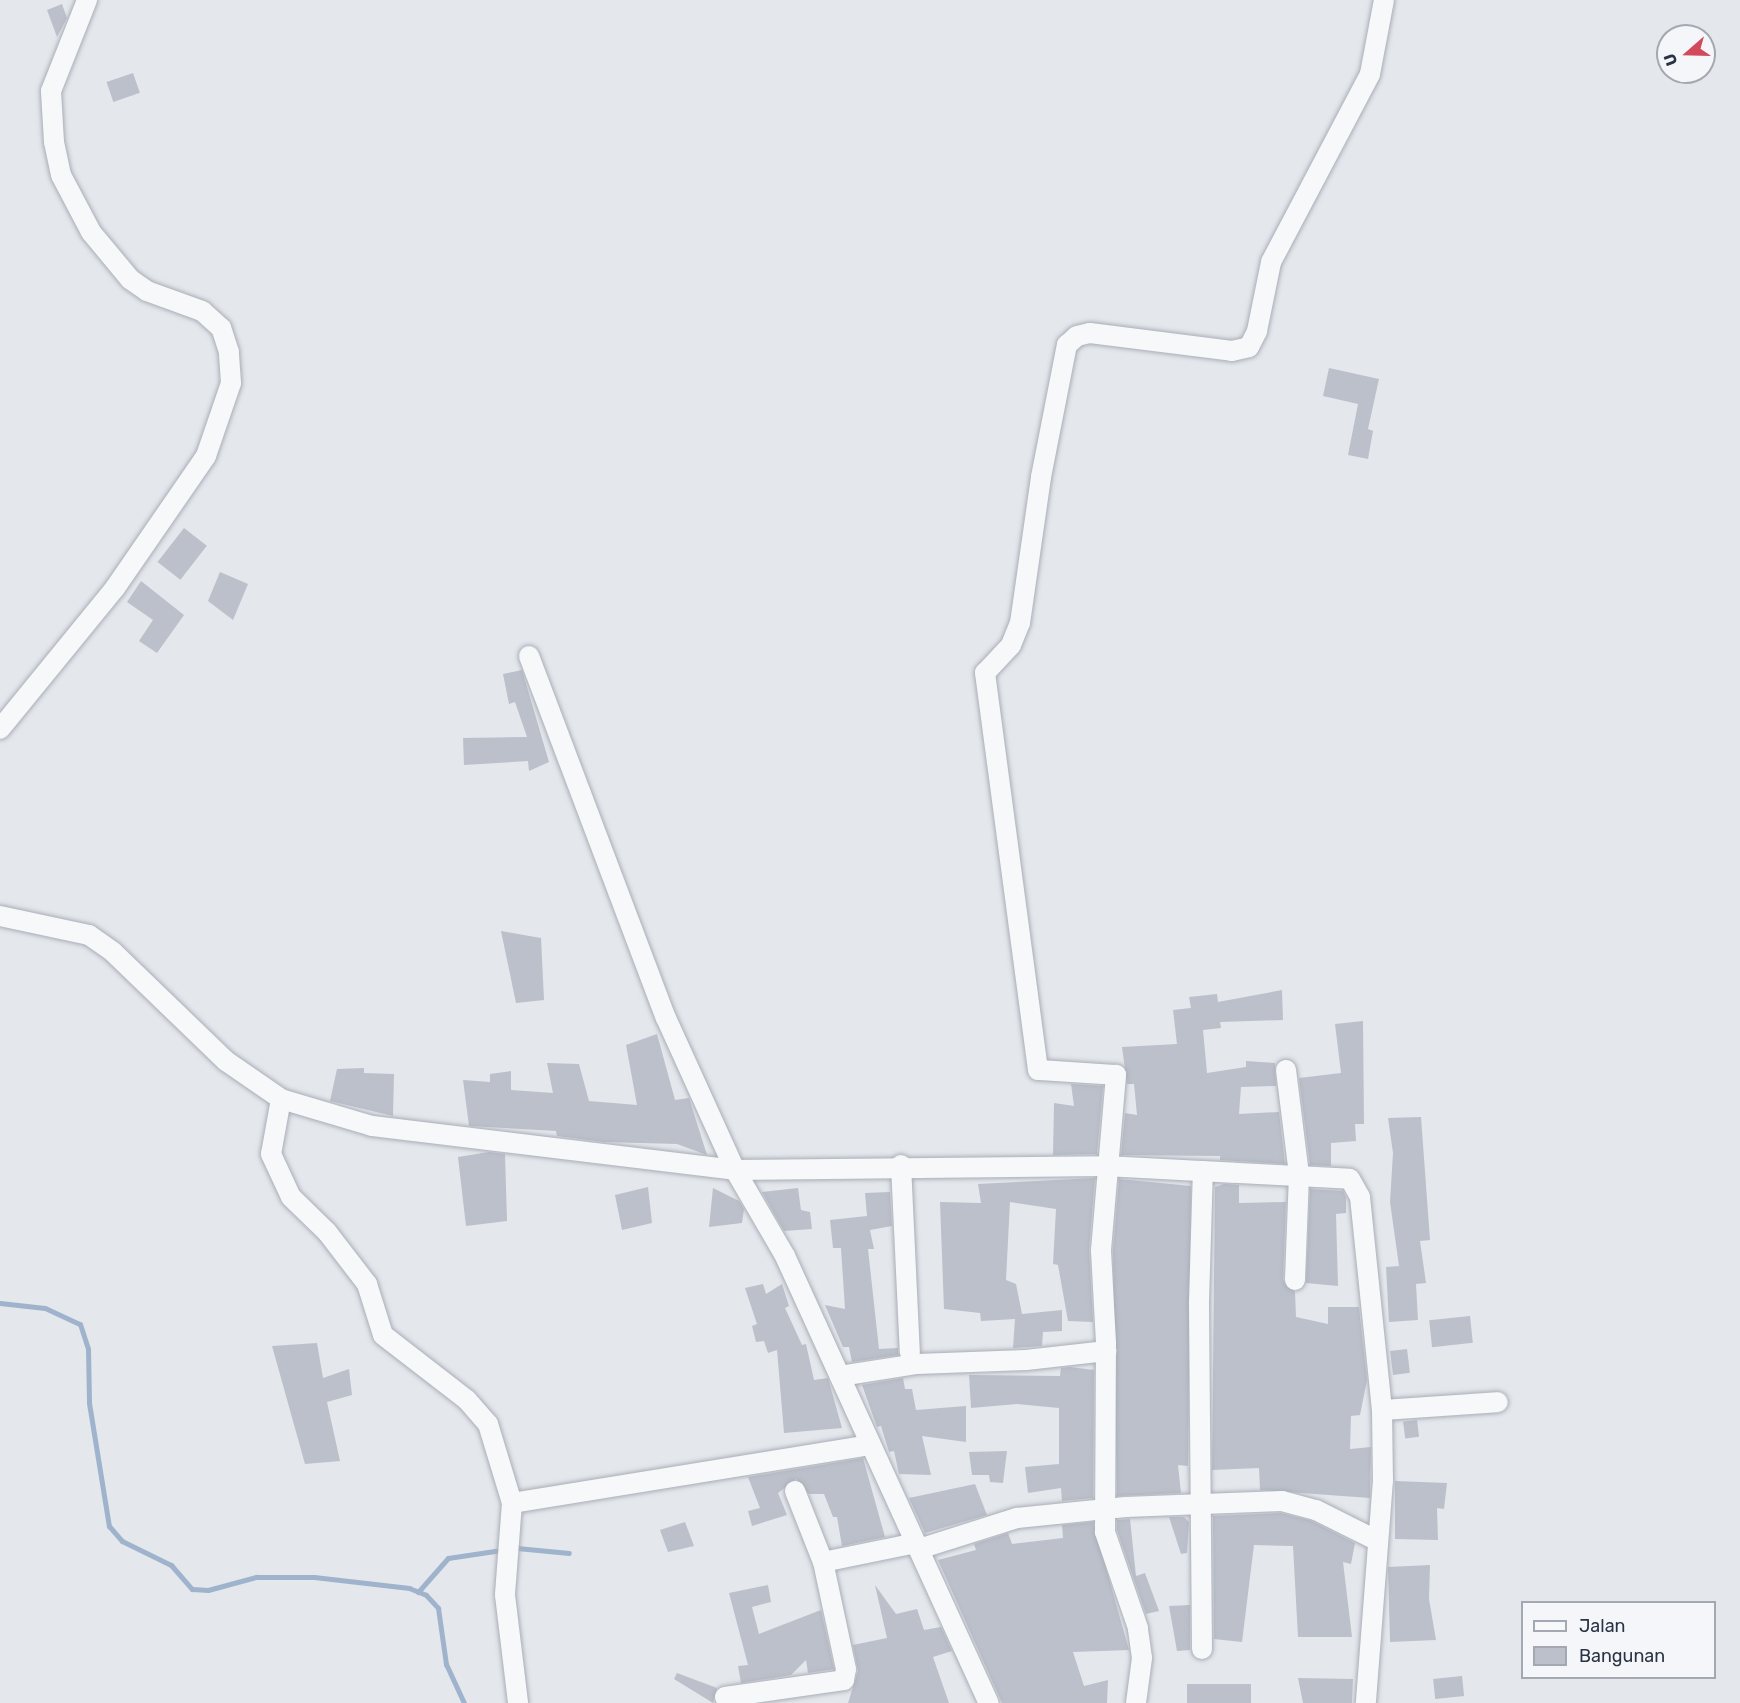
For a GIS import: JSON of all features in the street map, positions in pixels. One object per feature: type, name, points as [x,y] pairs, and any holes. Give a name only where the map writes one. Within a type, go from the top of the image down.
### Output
[{"type":"street","points":[[0,729],[115,588],[207,456],[231,383],[229,352],[221,328],[202,311],[147,291],[130,279],[91,232],[61,175],[54,142],[51,91],[87,0]]},
{"type":"street","points":[[1136,1703],[1142,1658],[1138,1628],[1107,1539],[1105,1509],[1106,1351],[1101,1250],[1105,1166],[1116,1074],[1038,1070],[985,673],[1011,645],[1020,623],[1041,477],[1067,345],[1077,336],[1090,333],[1232,351],[1249,347],[1257,331],[1271,262],[1370,74],[1384,0]]},
{"type":"street","points":[[529,656],[666,1018],[735,1170],[784,1256],[989,1703]]},
{"type":"street","points":[[0,916],[89,935],[113,952],[226,1061],[281,1100],[372,1126],[735,1170],[902,1165],[1105,1166],[1342,1177],[1357,1187],[1382,1410],[1383,1480],[1366,1703]]},
{"type":"street","points":[[1286,1070],[1299,1175],[1295,1280]]},
{"type":"street","points":[[281,1100],[272,1132],[271,1154],[279,1176],[367,1284],[382,1335],[467,1400],[488,1424],[512,1503],[505,1595],[518,1703]]},
{"type":"street","points":[[902,1165],[910,1353]]},
{"type":"street","points":[[1202,1649],[1203,1504],[1199,1302],[1203,1170]]},
{"type":"street","points":[[840,1376],[917,1364],[1106,1351]]},
{"type":"street","points":[[1382,1410],[1498,1402]]},
{"type":"street","points":[[512,1503],[870,1445]]},
{"type":"street","points":[[725,1696],[844,1680],[823,1562],[795,1491]]},
{"type":"street","points":[[823,1562],[918,1546],[1017,1518],[1105,1509],[1203,1504],[1302,1504],[1378,1540]]},
{"type":"building","points":[[62,4],[67,18],[57,37],[47,10]]},
{"type":"building","points":[[133,73],[140,93],[113,102],[107,82]]},
{"type":"building","points":[[1329,368],[1379,379],[1368,429],[1373,431],[1368,459],[1348,455],[1358,404],[1323,396]]},
{"type":"building","points":[[184,528],[207,546],[180,580],[158,562]]},
{"type":"building","points":[[220,572],[248,584],[233,620],[208,601]]},
{"type":"building","points":[[141,581],[184,615],[157,653],[139,641],[153,620],[127,602]]},
{"type":"building","points":[[522,670],[549,762],[529,771],[528,761],[464,765],[463,738],[527,737],[515,702],[509,704],[503,674]]},
{"type":"building","points":[[501,931],[541,938],[544,1000],[516,1003]]},
{"type":"building","points":[[1282,990],[1283,1020],[1220,1022],[1221,1028],[1203,1030],[1207,1073],[1246,1067],[1246,1061],[1275,1063],[1276,1086],[1241,1087],[1239,1114],[1279,1112],[1285,1164],[1220,1160],[1220,1156],[1121,1155],[1125,1113],[1137,1115],[1134,1084],[1127,1084],[1122,1047],[1177,1044],[1173,1010],[1191,1008],[1189,997],[1217,994],[1218,1002]]},
{"type":"building","points":[[1363,1021],[1364,1124],[1355,1124],[1356,1141],[1331,1143],[1331,1166],[1310,1165],[1299,1078],[1341,1073],[1335,1024]]},
{"type":"building","points":[[657,1034],[675,1100],[689,1098],[707,1155],[677,1144],[604,1142],[557,1136],[556,1131],[469,1126],[463,1080],[490,1082],[490,1074],[511,1071],[511,1090],[553,1093],[547,1063],[579,1064],[589,1101],[637,1105],[626,1045]]},
{"type":"building","points":[[364,1068],[364,1073],[394,1074],[393,1116],[330,1101],[337,1069]]},
{"type":"building","points":[[1071,1084],[1103,1086],[1097,1154],[1053,1155],[1054,1103],[1074,1106]]},
{"type":"building","points":[[1421,1117],[1430,1240],[1420,1241],[1426,1283],[1416,1284],[1418,1320],[1389,1322],[1386,1267],[1399,1266],[1390,1202],[1393,1153],[1388,1118]]},
{"type":"building","points":[[489,1152],[505,1154],[507,1221],[466,1226],[458,1157]]},
{"type":"building","points":[[1095,1178],[1089,1249],[1093,1322],[1068,1321],[1058,1265],[1053,1264],[1056,1209],[1010,1202],[1006,1280],[1016,1284],[1022,1314],[1062,1310],[1062,1331],[1043,1332],[1042,1346],[1013,1348],[1015,1319],[981,1321],[980,1313],[944,1309],[940,1202],[981,1203],[978,1184]]},
{"type":"building","points":[[1119,1179],[1191,1186],[1188,1466],[1178,1465],[1181,1493],[1117,1496],[1113,1250]]},
{"type":"building","points":[[1224,1184],[1239,1185],[1239,1203],[1286,1202],[1283,1280],[1295,1292],[1296,1317],[1328,1324],[1328,1307],[1359,1307],[1367,1380],[1360,1415],[1351,1416],[1350,1449],[1371,1447],[1370,1498],[1260,1490],[1259,1468],[1212,1470],[1215,1187]]},
{"type":"building","points":[[648,1187],[652,1223],[622,1230],[615,1195]]},
{"type":"building","points":[[713,1188],[739,1201],[744,1209],[742,1223],[709,1227]]},
{"type":"building","points":[[798,1188],[801,1210],[810,1212],[812,1229],[784,1231],[762,1192]]},
{"type":"building","points":[[1310,1189],[1343,1191],[1346,1197],[1346,1213],[1336,1214],[1338,1286],[1306,1283]]},
{"type":"building","points":[[890,1192],[892,1226],[870,1230],[874,1249],[868,1249],[879,1349],[898,1348],[898,1355],[852,1362],[849,1347],[843,1347],[825,1305],[845,1309],[841,1248],[833,1248],[830,1220],[867,1216],[865,1193]]},
{"type":"building","points":[[763,1284],[766,1294],[782,1284],[789,1306],[785,1308],[802,1345],[806,1344],[814,1380],[828,1378],[842,1428],[784,1433],[777,1350],[768,1353],[764,1341],[756,1342],[752,1326],[757,1324],[745,1288]]},
{"type":"building","points":[[1470,1316],[1473,1343],[1432,1347],[1429,1320]]},
{"type":"building","points":[[317,1343],[323,1378],[349,1369],[352,1395],[327,1402],[340,1461],[305,1464],[272,1346]]},
{"type":"building","points":[[1407,1349],[1410,1373],[1393,1375],[1390,1351]]},
{"type":"building","points":[[1061,1368],[1094,1370],[1093,1498],[1062,1501],[1061,1488],[1028,1493],[1025,1467],[1059,1464],[1059,1408],[1017,1404],[971,1408],[969,1375],[1060,1376]]},
{"type":"building","points":[[903,1378],[905,1389],[912,1389],[916,1410],[966,1406],[966,1442],[922,1436],[931,1475],[899,1474],[894,1451],[889,1452],[881,1426],[877,1427],[862,1385]]},
{"type":"building","points":[[1417,1420],[1419,1437],[1405,1439],[1403,1422]]},
{"type":"building","points":[[1007,1451],[1003,1483],[990,1482],[989,1475],[972,1475],[969,1452]]},
{"type":"building","points":[[863,1458],[885,1537],[842,1546],[837,1517],[833,1517],[824,1494],[809,1494],[796,1479],[778,1493],[787,1515],[752,1526],[748,1511],[760,1508],[748,1477]]},
{"type":"building","points":[[1395,1481],[1447,1483],[1444,1509],[1437,1508],[1438,1540],[1395,1539]]},
{"type":"building","points":[[975,1484],[987,1515],[925,1533],[909,1498]]},
{"type":"building","points":[[1281,1513],[1312,1521],[1355,1543],[1351,1564],[1343,1562],[1352,1637],[1298,1637],[1293,1546],[1254,1545],[1242,1642],[1214,1639],[1213,1516]]},
{"type":"building","points":[[1169,1517],[1184,1517],[1189,1522],[1187,1553],[1181,1554]]},
{"type":"building","points":[[1130,1519],[1136,1576],[1145,1573],[1159,1611],[1146,1614],[1117,1530],[1117,1520]]},
{"type":"building","points":[[685,1522],[694,1546],[668,1552],[660,1530]]},
{"type":"building","points":[[1093,1522],[1129,1650],[1073,1652],[1084,1686],[1108,1680],[1107,1703],[1002,1703],[938,1560],[976,1550],[974,1544],[1008,1533],[1012,1544],[1063,1538],[1062,1525]]},
{"type":"building","points":[[1430,1565],[1429,1599],[1436,1640],[1390,1642],[1388,1567]]},
{"type":"building","points":[[768,1585],[771,1602],[752,1607],[759,1634],[821,1610],[834,1669],[808,1673],[806,1660],[791,1675],[741,1683],[738,1666],[748,1665],[729,1593]]},
{"type":"building","points":[[875,1585],[896,1614],[917,1609],[924,1630],[941,1627],[952,1651],[933,1657],[949,1703],[848,1703],[858,1671],[853,1645],[887,1638]]},
{"type":"building","points":[[1190,1605],[1190,1650],[1177,1651],[1169,1606]]},
{"type":"building","points":[[677,1673],[717,1688],[713,1703],[674,1679]]},
{"type":"building","points":[[1462,1676],[1464,1696],[1435,1699],[1433,1679]]},
{"type":"building","points":[[1298,1678],[1353,1679],[1352,1703],[1303,1703]]},
{"type":"building","points":[[1187,1684],[1251,1684],[1251,1703],[1187,1703]]},
{"type":"waterway","points":[[0,1303],[45,1308],[80,1324],[88,1349],[89,1403],[109,1526],[122,1541],[171,1565],[192,1589],[208,1590],[256,1577],[314,1577],[409,1588],[426,1595],[438,1608],[446,1664],[464,1703]]},
{"type":"waterway","points":[[517,1548],[569,1553]]},
{"type":"waterway","points":[[418,1592],[448,1558],[501,1550]]}]
